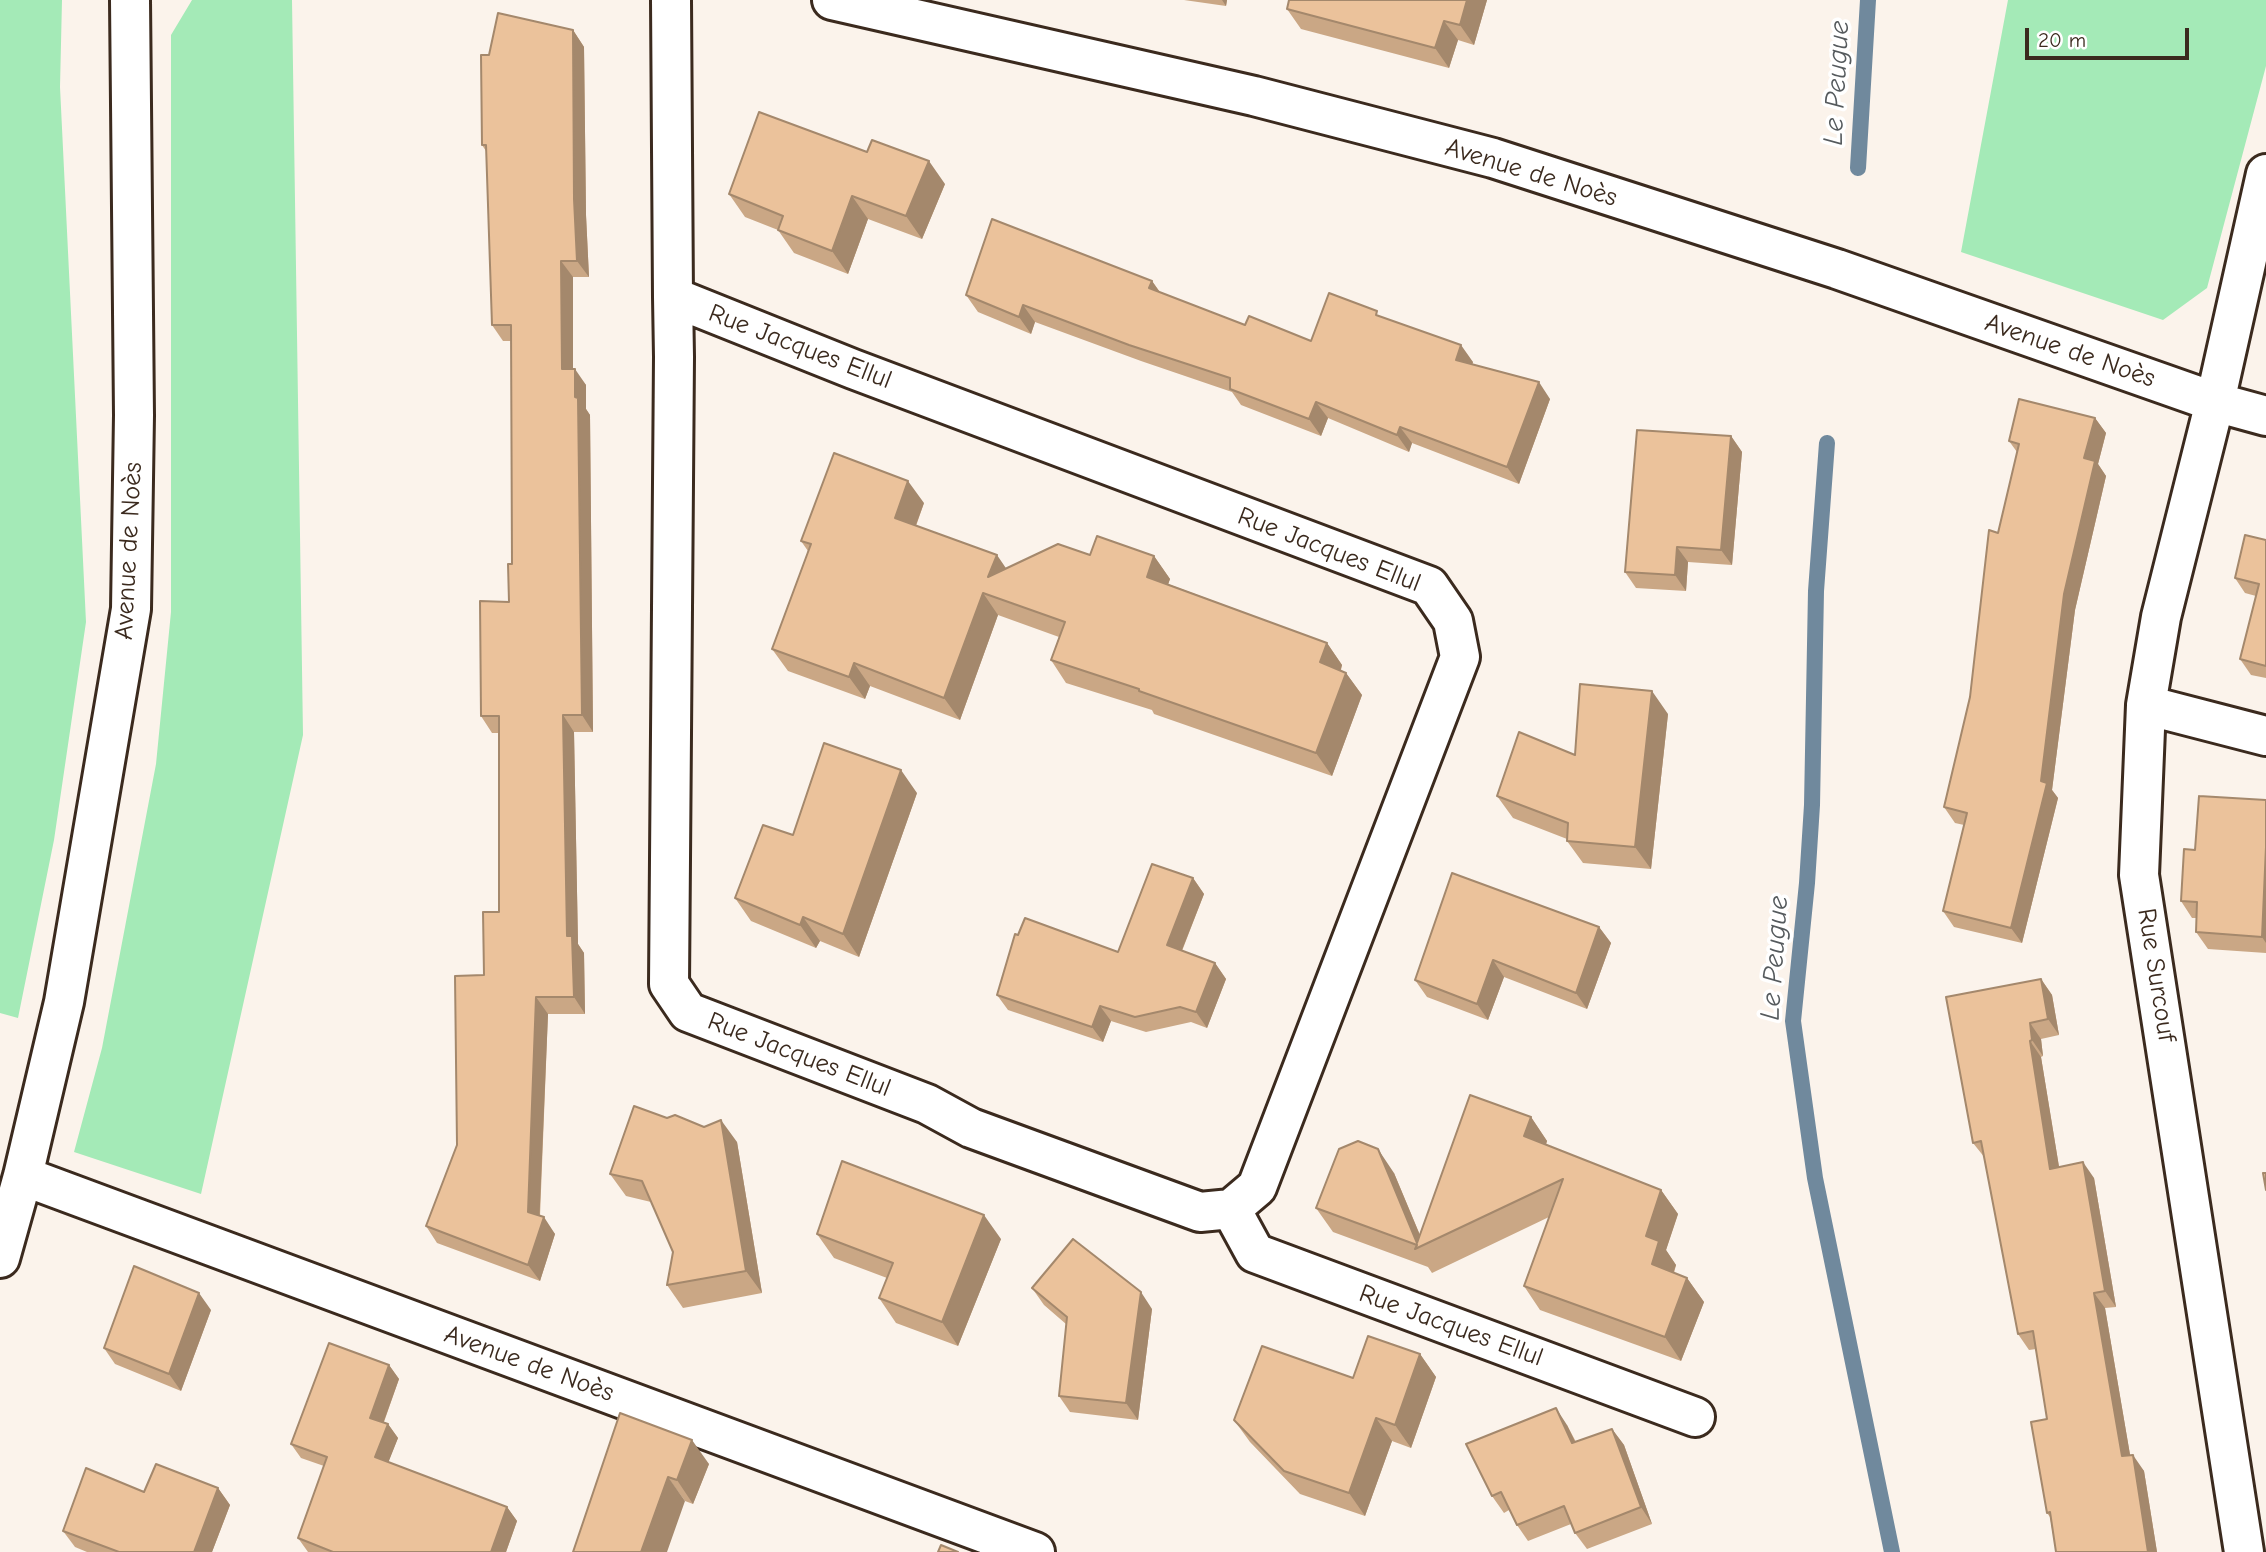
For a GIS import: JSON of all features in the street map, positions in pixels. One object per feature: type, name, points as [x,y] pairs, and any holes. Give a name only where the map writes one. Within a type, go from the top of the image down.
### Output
[{"type":"street","name":"Avenue de Noès","points":[[0,1258],[23,1176],[64,1002],[131,609],[134,415],[130,0]]},
{"type":"street","name":"Rue Jacques Ellul","points":[[671,0],[673,297],[674,357],[669,984],[688,1012],[927,1104],[971,1128],[1200,1212],[1231,1209],[1258,1187],[1460,657],[1453,621],[1429,586],[853,369],[673,297]]},
{"type":"street","name":"Avenue de Noès","points":[[831,0],[1254,96],[1493,158],[1837,269],[2215,401],[2266,416]]},
{"type":"street","name":"Rue Surcouf","points":[[2244,1552],[2139,875],[2146,705],[2161,617],[2215,401],[2266,174]]},
{"type":"street","points":[[2146,705],[2266,736]]},
{"type":"street","name":"Avenue de Noès","points":[[23,1176],[1035,1552]]},
{"type":"street","name":"Rue Jacques Ellul","points":[[1231,1209],[1255,1253],[1695,1417]]},
{"type":"green space","points":[[0,0],[62,0],[60,87],[86,622],[54,840],[18,1018],[0,1013]]},
{"type":"green space","points":[[192,0],[292,0],[303,735],[201,1194],[74,1152],[102,1048],[156,764],[171,612],[171,35]]},
{"type":"green space","points":[[2008,0],[2266,0],[2266,66],[2207,288],[2163,320],[1961,252]]},
{"type":"building","points":[[1289,0],[1467,0],[1460,25],[1444,21],[1435,48],[1287,9]]},
{"type":"building","points":[[498,13],[573,30],[577,261],[561,261],[562,369],[575,369],[575,397],[578,398],[582,715],[563,715],[567,936],[572,936],[574,997],[536,997],[528,1212],[544,1217],[528,1265],[426,1226],[457,1145],[455,976],[484,975],[483,912],[499,912],[499,716],[481,716],[480,601],[509,602],[508,564],[512,564],[511,325],[492,325],[486,145],[482,145],[481,55],[489,55]]},
{"type":"building","points":[[759,112],[867,152],[872,140],[929,161],[906,216],[852,196],[832,251],[778,230],[783,216],[729,194]]},
{"type":"building","points":[[992,219],[1152,281],[1149,288],[1245,325],[1249,316],[1311,341],[1329,293],[1377,311],[1376,315],[1461,345],[1456,360],[1539,382],[1507,467],[1400,427],[1397,435],[1316,402],[1309,419],[1230,389],[1230,378],[1129,345],[1023,305],[1019,317],[966,295]]},
{"type":"building","points":[[2019,399],[2095,418],[2084,458],[2095,461],[2064,594],[2041,781],[2047,783],[2011,928],[1943,911],[1967,813],[1944,807],[1970,697],[1989,530],[1998,533],[2019,444],[2009,441]]},
{"type":"building","points":[[1637,430],[1731,436],[1721,550],[1677,547],[1675,575],[1625,572]]},
{"type":"building","points":[[834,453],[908,481],[895,518],[997,555],[988,577],[1058,544],[1090,555],[1097,536],[1154,556],[1147,577],[1327,643],[1320,662],[1346,673],[1316,753],[1051,660],[1065,622],[983,593],[944,698],[854,663],[849,677],[772,649],[811,544],[801,541]]},
{"type":"building","points":[[2245,535],[2266,540],[2266,666],[2240,659],[2259,584],[2235,578]]},
{"type":"building","points":[[1580,684],[1652,691],[1635,847],[1567,841],[1568,823],[1497,796],[1519,732],[1575,755]]},
{"type":"building","points":[[824,743],[901,770],[843,934],[803,917],[800,925],[735,898],[763,825],[793,835]]},
{"type":"building","points":[[2199,796],[2266,800],[2262,937],[2196,932],[2197,902],[2181,901],[2184,849],[2195,850]]},
{"type":"building","points":[[1152,864],[1193,878],[1167,945],[1215,963],[1196,1012],[1180,1007],[1135,1017],[1100,1006],[1092,1027],[997,995],[1015,934],[1018,935],[1025,918],[1118,952]]},
{"type":"building","points":[[1452,873],[1599,927],[1576,993],[1493,960],[1477,1004],[1415,980]]},
{"type":"building","points":[[2041,979],[2048,1019],[2030,1023],[2030,1041],[2050,1169],[2083,1162],[2105,1291],[2094,1293],[2122,1456],[2133,1455],[2148,1552],[2056,1552],[2031,1422],[2047,1419],[2033,1331],[2018,1334],[1981,1141],[1973,1143],[1946,997]]},
{"type":"building","points":[[1470,1095],[1531,1117],[1524,1136],[1661,1190],[1646,1236],[1659,1241],[1652,1264],[1687,1278],[1665,1337],[1524,1286],[1563,1179],[1415,1249],[1417,1245],[1316,1208],[1339,1149],[1358,1141],[1378,1149],[1417,1243]]},
{"type":"building","points":[[634,1106],[667,1118],[675,1115],[704,1127],[721,1120],[746,1271],[667,1285],[673,1252],[642,1181],[610,1174]]},
{"type":"building","points":[[842,1161],[984,1215],[942,1322],[879,1298],[893,1263],[817,1234]]},
{"type":"building","points":[[1073,1239],[1141,1292],[1126,1403],[1059,1396],[1067,1317],[1032,1288]]},
{"type":"building","points":[[134,1266],[199,1293],[169,1374],[104,1348]]},
{"type":"building","points":[[1368,1336],[1420,1354],[1395,1425],[1376,1418],[1349,1493],[1284,1471],[1234,1420],[1262,1346],[1353,1378]]},
{"type":"building","points":[[329,1343],[389,1365],[370,1418],[388,1424],[375,1457],[507,1507],[491,1552],[333,1552],[298,1538],[327,1457],[291,1444]]},
{"type":"building","points":[[1556,1408],[1572,1443],[1612,1429],[1641,1507],[1575,1533],[1564,1506],[1517,1525],[1501,1492],[1492,1496],[1466,1444]]},
{"type":"building","points":[[620,1413],[692,1440],[677,1480],[668,1477],[641,1552],[573,1552]]},
{"type":"building","points":[[156,1464],[218,1488],[194,1552],[119,1552],[63,1531],[86,1468],[144,1492]]},
{"type":"building","points":[[941,1545],[958,1552],[938,1552]]},
{"type":"waterway","name":"Le Peugue","points":[[1858,168],[1868,0]]},
{"type":"waterway","name":"Le Peugue","points":[[1827,443],[1816,591],[1812,805],[1793,1021],[1815,1178],[1892,1552]]}]
